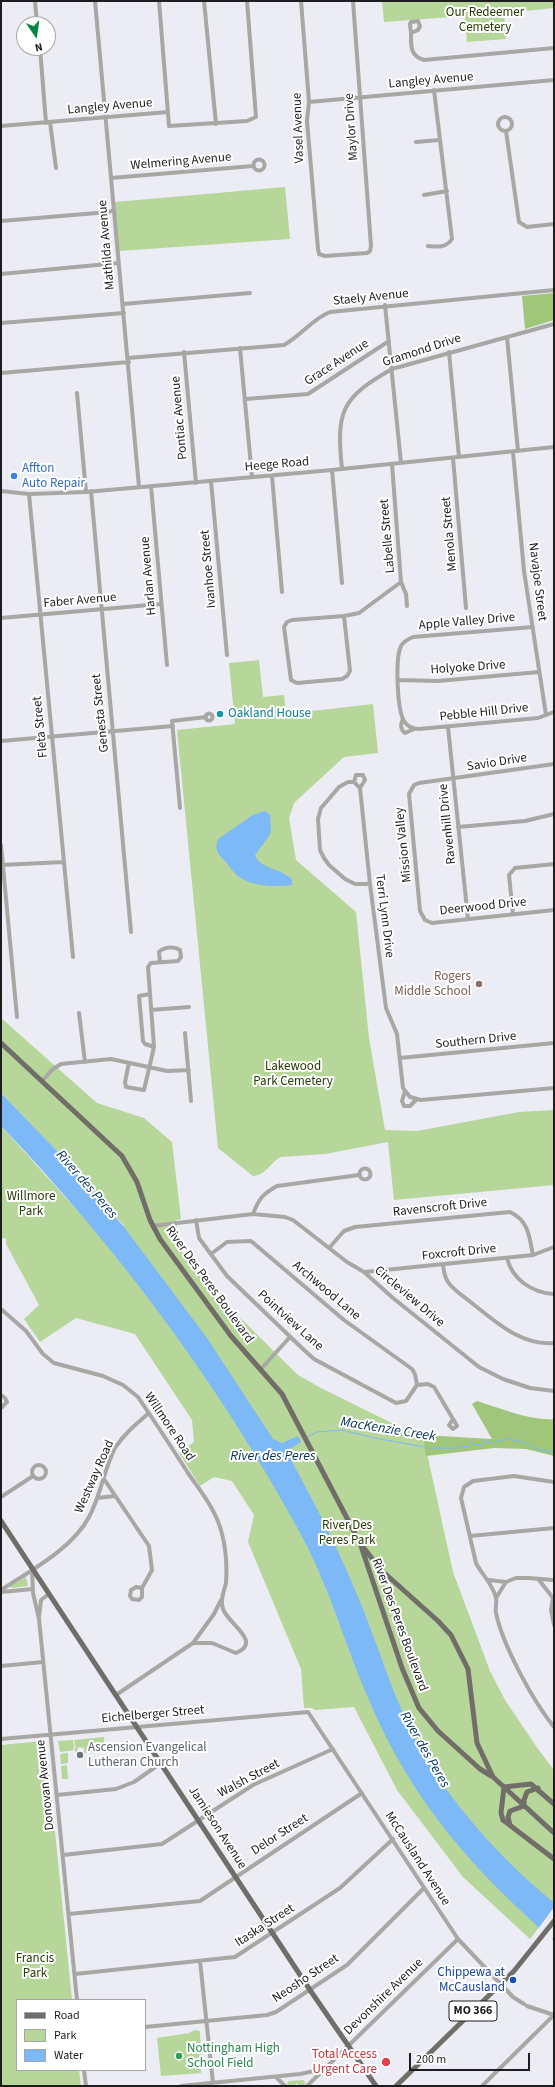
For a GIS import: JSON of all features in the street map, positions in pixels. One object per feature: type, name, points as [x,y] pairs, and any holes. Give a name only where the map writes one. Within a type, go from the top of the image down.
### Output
[{"type":"main road","name":"River Des Peres Boulevard","points":[[1,1043],[122,1156],[137,1182],[152,1226],[165,1248],[226,1330],[282,1394],[360,1543],[381,1570],[438,1621],[456,1641],[465,1660],[471,1679],[477,1743],[493,1777]]},
{"type":"main road","name":"Jamieson Avenue","points":[[1,1521],[310,1990],[376,2086]]},
{"type":"main road","name":"River Des Peres Boulevard","points":[[360,1543],[363,1557],[414,1699],[435,1728],[480,1769],[493,1777],[554,1833]]},
{"type":"main road","points":[[554,1804],[538,1788],[526,1783],[504,1787],[501,1813],[503,1820],[554,1859]]},
{"type":"main road","points":[[511,1826],[508,1817],[510,1812],[524,1806],[527,1792],[538,1788]]},
{"type":"main road","name":"MO 366","points":[[396,2086],[501,1984],[521,1963],[554,1921]]},
{"type":"street","points":[[35,1],[36,16]]},
{"type":"street","name":"Mathilda Avenue","points":[[95,1],[118,263],[129,360],[139,487]]},
{"type":"street","points":[[159,1],[168,112]]},
{"type":"street","points":[[204,1],[216,124]]},
{"type":"street","name":"Langley Avenue","points":[[1,126],[168,112],[169,126],[247,121],[256,117],[247,1]]},
{"type":"street","name":"Vasel Avenue","points":[[301,1],[309,102],[307,121],[319,254]]},
{"type":"street","name":"Maylor Drive","points":[[319,254],[325,256],[367,253],[370,251],[353,1]]},
{"type":"street","points":[[411,33],[410,44],[413,53],[418,58],[424,60],[554,48]]},
{"type":"street","points":[[41,56],[48,123],[56,168]]},
{"type":"street","name":"Langley Avenue","points":[[309,102],[554,80]]},
{"type":"street","points":[[428,246],[440,248],[449,244],[452,239],[434,90]]},
{"type":"street","points":[[506,131],[519,222],[527,227],[554,224]]},
{"type":"street","points":[[416,142],[439,140]]},
{"type":"street","name":"Welmering Avenue","points":[[111,178],[253,166]]},
{"type":"street","points":[[424,195],[447,191]]},
{"type":"street","points":[[1,221],[109,212],[114,210]]},
{"type":"street","points":[[1,274],[118,263]]},
{"type":"street","name":"Staely Avenue","points":[[1,373],[129,360],[184,352],[284,345],[317,318],[330,312],[385,305],[554,290]]},
{"type":"street","points":[[123,304],[250,293]]},
{"type":"street","points":[[385,305],[401,463]]},
{"type":"street","points":[[1,322],[124,313]]},
{"type":"street","name":"Gramond Drive","points":[[342,469],[339,443],[340,421],[345,406],[355,393],[364,386],[392,369],[554,324]]},
{"type":"street","name":"Navajoe Street","points":[[507,337],[524,571],[546,715]]},
{"type":"street","name":"Grace Avenue","points":[[246,399],[308,394],[389,341]]},
{"type":"street","points":[[240,348],[246,399],[252,477]]},
{"type":"street","name":"Pontiac Avenue","points":[[184,352],[196,482]]},
{"type":"street","points":[[449,352],[460,457]]},
{"type":"street","name":"Genesta Street","points":[[78,393],[113,731],[131,932]]},
{"type":"street","name":"Heege Road","points":[[1,491],[30,494],[89,491],[272,476],[554,447]]},
{"type":"street","name":"Menola Street","points":[[453,458],[466,608]]},
{"type":"street","name":"Labelle Street","points":[[392,464],[401,582],[406,594],[407,606]]},
{"type":"street","points":[[332,470],[342,583]]},
{"type":"street","points":[[272,476],[282,592]]},
{"type":"street","name":"Ivanhoe Street","points":[[211,481],[227,655]]},
{"type":"street","name":"Harlan Avenue","points":[[151,486],[167,665]]},
{"type":"street","name":"Fleta Street","points":[[30,494],[40,615],[73,957]]},
{"type":"street","points":[[344,616],[350,671],[348,676],[342,679],[297,683],[291,680],[284,627],[287,622],[359,613],[401,582]]},
{"type":"street","name":"Faber Avenue","points":[[1,618],[161,604]]},
{"type":"street","name":"Apple Valley Drive","points":[[401,712],[398,680],[399,653],[406,640],[413,637],[533,627]]},
{"type":"street","name":"Holyoke Drive","points":[[398,680],[438,681],[539,672]]},
{"type":"street","name":"Pebble Hill Drive","points":[[401,712],[403,719],[401,727],[402,731],[405,733],[414,729],[538,718],[554,712]]},
{"type":"street","points":[[180,808],[172,721],[206,717]]},
{"type":"street","points":[[403,719],[414,729]]},
{"type":"street","points":[[1,741],[173,726]]},
{"type":"street","name":"Ravenhill Drive","points":[[448,727],[468,919]]},
{"type":"street","name":"Savio Drive","points":[[419,783],[453,780],[554,764]]},
{"type":"street","name":"Terri Lynn Drive","points":[[354,782],[356,775],[363,776],[365,780],[360,788],[370,884],[386,1008],[397,1034],[403,1088],[405,1091],[402,1101],[404,1106],[410,1106],[416,1099],[554,1088]]},
{"type":"street","points":[[360,788],[354,782],[348,782],[339,787],[321,808],[318,819],[320,850],[326,862],[345,879],[355,884],[370,884]]},
{"type":"street","name":"Mission Valley","points":[[419,783],[414,785],[409,794],[420,911]]},
{"type":"street","points":[[458,827],[525,821],[554,814]]},
{"type":"street","points":[[1,845],[17,1017]]},
{"type":"street","points":[[2,865],[64,862]]},
{"type":"street","points":[[513,914],[509,875],[511,871],[515,868],[554,864]]},
{"type":"street","name":"Deerwood Drive","points":[[420,911],[425,920],[432,923],[554,910]]},
{"type":"street","points":[[128,1062],[125,1082],[126,1087],[144,1090],[154,1047],[148,967],[151,963],[178,961],[181,958],[180,950],[176,947],[162,949],[159,952],[160,962]]},
{"type":"street","points":[[150,994],[139,996],[143,1041],[145,1044],[154,1047]]},
{"type":"street","points":[[151,1010],[189,1007]]},
{"type":"street","points":[[79,1013],[85,1062]]},
{"type":"street","points":[[185,1033],[191,1101]]},
{"type":"street","name":"Southern Drive","points":[[400,1058],[554,1043]]},
{"type":"street","points":[[42,1081],[53,1069],[61,1064],[111,1059],[150,1068],[189,1070]]},
{"type":"street","points":[[405,1091],[410,1097],[416,1099]]},
{"type":"street","points":[[253,1214],[258,1200],[266,1192],[278,1186],[360,1175]]},
{"type":"street","name":"Ravenscroft Drive","points":[[329,1248],[344,1231],[355,1227],[510,1212],[525,1222],[533,1255]]},
{"type":"street","name":"Circleview Drive","points":[[152,1226],[253,1214],[286,1217],[293,1220],[347,1262],[364,1272],[393,1298],[479,1367],[503,1379],[530,1388],[554,1391]]},
{"type":"street","name":"Pointview Lane","points":[[196,1220],[199,1238],[227,1276],[314,1358],[396,1402],[402,1403],[406,1400],[417,1385]]},
{"type":"street","name":"Archwood Lane","points":[[210,1254],[227,1242],[251,1241],[344,1320],[412,1369],[415,1374],[417,1385]]},
{"type":"street","name":"Foxcroft Drive","points":[[364,1272],[533,1255],[554,1247]]},
{"type":"street","points":[[507,1258],[511,1271],[518,1279],[538,1291],[554,1294]]},
{"type":"street","points":[[443,1264],[444,1275],[453,1288],[504,1328],[520,1337],[537,1343],[554,1342]]},
{"type":"street","name":"Willmore Road","points":[[1,1309],[26,1332],[43,1354],[54,1363],[103,1376],[122,1385],[138,1397],[214,1511],[222,1534],[225,1553],[226,1583],[221,1600],[214,1614],[193,1643],[116,1695]]},
{"type":"street","points":[[261,1369],[290,1337]]},
{"type":"street","points":[[417,1385],[428,1384],[434,1387],[453,1419]]},
{"type":"street","points":[[1,1395],[5,1398],[6,1402],[1,1408]]},
{"type":"street","name":"Westway Road","points":[[1,1591],[62,1548],[78,1534],[89,1517],[115,1449],[129,1430],[149,1413]]},
{"type":"street","points":[[1,1497],[33,1476]]},
{"type":"street","points":[[554,1482],[514,1476],[472,1481],[464,1487],[461,1498],[476,1563],[480,1572],[489,1580],[496,1598],[495,1612],[517,1666],[527,1686],[554,1728]]},
{"type":"street","points":[[104,1479],[149,1546],[152,1570],[142,1588]]},
{"type":"street","points":[[97,1498],[115,1496]]},
{"type":"street","points":[[470,1536],[554,1528]]},
{"type":"street","name":"Donovan Avenue","points":[[32,1569],[33,1589],[39,1619],[44,1662],[77,1999]]},
{"type":"street","points":[[489,1580],[506,1582],[516,1578],[554,1580]]},
{"type":"street","points":[[539,1580],[553,1597],[551,1610],[554,1625]]},
{"type":"street","points":[[496,1598],[506,1582]]},
{"type":"street","name":"Westway Road","points":[[1,1591],[33,1589]]},
{"type":"street","points":[[39,1619],[40,1602],[49,1594]]},
{"type":"street","points":[[193,1643],[212,1643],[236,1653],[242,1651],[246,1646],[247,1641],[244,1634],[228,1620],[221,1600]]},
{"type":"street","points":[[1,1666],[44,1662]]},
{"type":"street","name":"Eichelberger Street","points":[[1,1739],[308,1712]]},
{"type":"street","name":"McCausland Avenue","points":[[308,1712],[458,1939],[513,1997],[525,2005],[554,2015]]},
{"type":"street","name":"Walsh Street","points":[[63,1855],[162,1844],[253,1785],[333,1750]]},
{"type":"street","points":[[57,1795],[116,1789],[134,1782],[161,1764]]},
{"type":"street","name":"Delor Street","points":[[68,1914],[200,1901],[362,1793]]},
{"type":"street","name":"Itaska Street","points":[[74,1974],[235,1958],[340,1888],[392,1839]]},
{"type":"street","name":"Neosho Street","points":[[146,2027],[268,2015],[276,2012],[347,1965],[424,1888]]},
{"type":"street","name":"Devonshire Avenue","points":[[306,2086],[458,1939]]},
{"type":"street","points":[[200,1961],[213,2083]]},
{"type":"street","points":[[482,2086],[554,2015]]},
{"type":"street","points":[[180,2086],[276,2077],[324,2069]]},
{"type":"street","points":[[84,2071],[86,2086]]},
{"type":"street","points":[[276,2077],[285,2086]]},
{"type":"street","points":[[218,2086],[222,2082]]},
{"type":"green space","name":"Our Redeemer Cemetery","points":[[382,1],[554,1],[554,8],[504,13],[506,39],[467,42],[465,16],[384,22]]},
{"type":"green space","points":[[285,187],[290,239],[119,251],[115,202]]},
{"type":"green space","points":[[554,293],[554,320],[525,329],[522,296]]},
{"type":"green space","name":"Lakewood Park Cemetery","points":[[259,660],[263,697],[284,695],[286,714],[373,704],[378,753],[344,757],[294,803],[289,818],[296,860],[356,912],[369,1038],[385,1130],[417,1131],[519,1112],[554,1110],[554,1185],[394,1200],[388,1142],[325,1154],[281,1157],[265,1171],[253,1176],[218,1148],[177,730],[235,724],[229,663]]},
{"type":"green space","name":"River Des Peres Park","points":[[1,1018],[97,1103],[144,1118],[172,1142],[181,1219],[176,1220],[180,1249],[213,1291],[298,1375],[410,1432],[423,1435],[453,1572],[490,1671],[505,1700],[554,1770],[554,1907],[530,1939],[463,1877],[397,1790],[354,1707],[315,1710],[312,1708],[304,1708],[301,1669],[248,1542],[254,1515],[232,1481],[214,1477],[200,1486],[179,1453],[194,1442],[192,1420],[135,1334],[76,1318],[40,1342],[24,1319],[39,1305],[6,1244],[6,1238],[1,1239],[1,1126],[94,1229],[124,1226],[57,1151],[1,1093]]},
{"type":"green space","points":[[477,1401],[525,1416],[554,1419],[554,1456],[526,1449],[494,1448],[426,1456],[423,1435],[492,1439],[472,1404]]},
{"type":"green space","points":[[26,1577],[28,1586],[11,1588],[10,1586]]},
{"type":"green space","points":[[104,1737],[105,1751],[84,1753],[84,1748],[78,1747],[77,1753],[75,1751],[75,1747],[77,1746],[75,1746],[74,1740]]},
{"type":"green space","points":[[73,1740],[74,1750],[60,1752],[58,1741]]},
{"type":"green space","name":"Francis Park","points":[[43,1741],[46,1743],[72,1999],[16,1999],[16,2071],[79,2071],[81,2086],[1,2086],[1,1745]]},
{"type":"green space","points":[[68,1753],[68,1763],[61,1764],[60,1754]]},
{"type":"green space","points":[[67,1765],[68,1779],[62,1779],[61,1766]]},
{"type":"green space","name":"Nottingham High School Field","points":[[195,2030],[200,2031],[201,2073],[161,2076],[157,2038],[189,2033]]},
{"type":"green space","points":[[303,2080],[306,2083],[303,2086],[298,2086],[297,2083],[295,2086],[288,2086],[287,2083],[289,2081]]},
{"type":"water","points":[[265,811],[270,815],[271,830],[269,836],[255,855],[261,863],[292,879],[292,885],[265,886],[251,883],[235,874],[217,851],[216,846],[218,839],[253,815]]},
{"type":"water","name":"River des Peres","points":[[1,1093],[57,1151],[124,1227],[207,1338],[273,1439],[282,1443],[298,1436],[301,1442],[288,1450],[287,1453],[319,1512],[348,1573],[400,1706],[416,1742],[439,1780],[484,1836],[518,1871],[554,1903],[554,1941],[523,1913],[468,1857],[422,1798],[383,1731],[366,1693],[335,1611],[309,1551],[268,1476],[200,1370],[164,1319],[85,1220],[44,1172],[1,1126]]},
{"type":"pier","points":[[554,1907],[554,1936],[551,1941],[538,1929]]},
{"type":"waterway","name":"MacKenzie Creek","points":[[307,1437],[317,1432],[342,1430],[375,1438],[430,1448],[457,1448],[508,1439],[523,1442],[539,1450],[554,1452]]},
{"type":"place","name":"Affton Auto Repair","points":[[14,476]]},
{"type":"place","name":"Oakland House","points":[[220,714]]},
{"type":"place","name":"Rogers Middle School","points":[[479,984]]},
{"type":"place","name":"Ascension Evangelical Lutheran Church","points":[[80,1755]]},
{"type":"place","name":"Chippewa at McCausland","points":[[513,1980]]},
{"type":"place","name":"Nottingham High School Field","points":[[179,2056]]},
{"type":"place","name":"Total Access Urgent Care","points":[[386,2062]]},
{"type":"park label","name":"Willmore Park","points":[[31,1204]]}]
